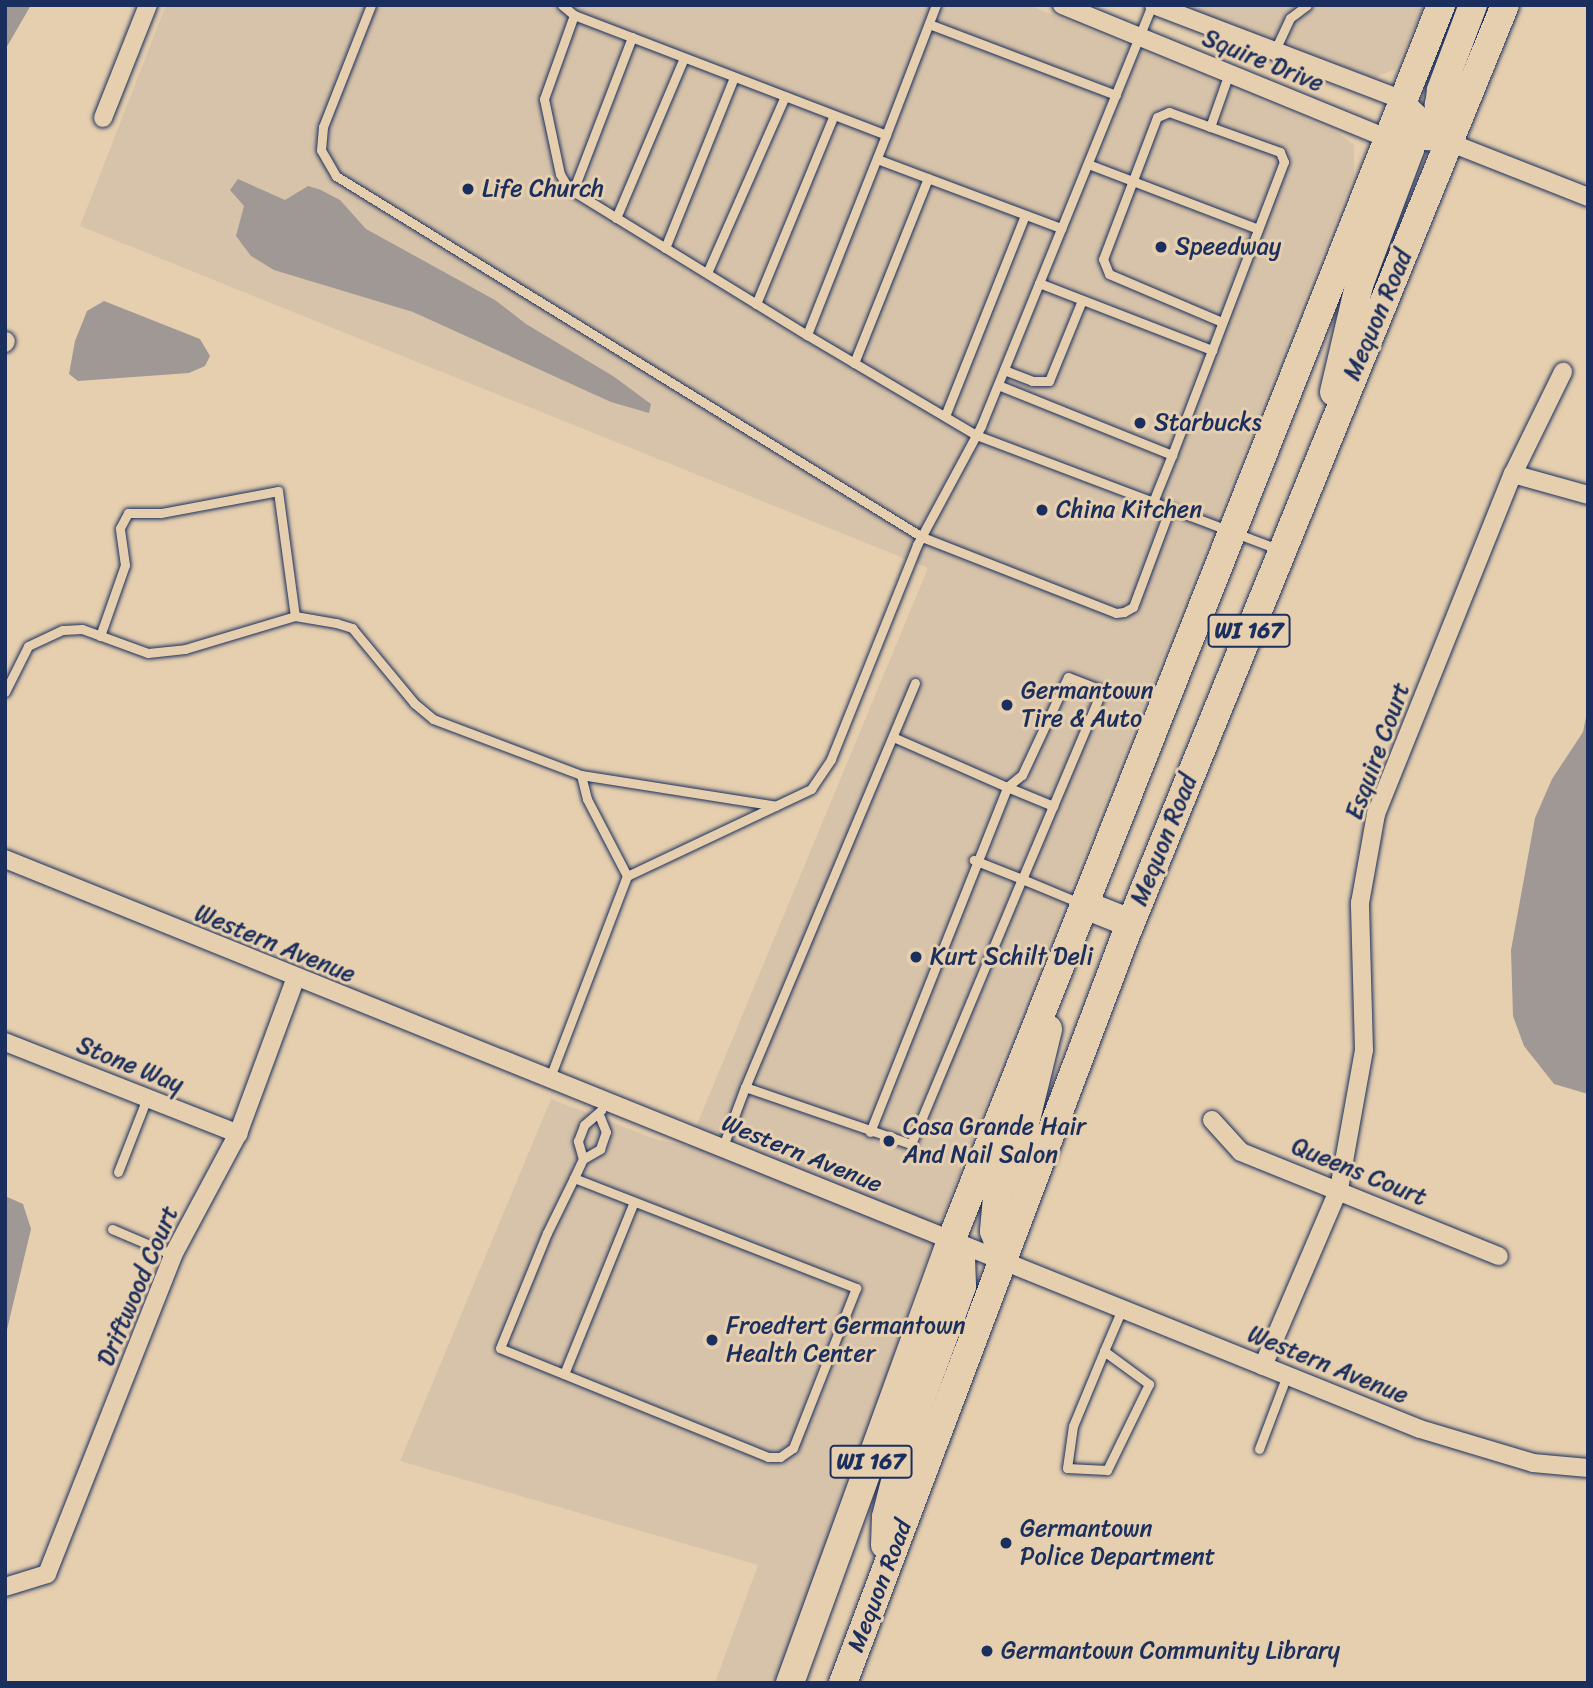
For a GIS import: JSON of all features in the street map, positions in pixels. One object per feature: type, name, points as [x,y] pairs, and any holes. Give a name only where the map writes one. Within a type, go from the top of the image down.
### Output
[{"type":"main road","points":[[1327,436],[1339,358],[1359,285],[1403,176],[1399,139],[1412,125],[1403,100],[1441,5]]},
{"type":"main road","points":[[1451,143],[1439,105],[1441,90],[1473,5]]},
{"type":"main road","name":"Mequon Road","points":[[842,1683],[1130,923],[1327,436],[1451,143],[1505,5]]},
{"type":"main road","name":"Mequon Road","points":[[790,1683],[951,1241],[1231,532],[1399,139]]},
{"type":"main road","points":[[1085,905],[1130,923]]},
{"type":"main road","points":[[1004,1261],[994,1231],[996,1205],[1044,1059],[1054,985]]},
{"type":"main road","points":[[884,1576],[886,1517],[905,1442],[962,1286],[961,1260],[951,1241]]},
{"type":"street","points":[[103,118],[148,5]]},
{"type":"street","name":"Squire Drive","points":[[1062,5],[1399,139],[1451,143],[1588,197]]},
{"type":"street","name":"Squire Drive","points":[[1153,5],[1403,100],[1451,143]]},
{"type":"street","name":"Esquire Court","points":[[1263,1366],[1339,1189],[1364,1050],[1360,903],[1376,814],[1513,474],[1563,372]]},
{"type":"street","points":[[1513,474],[1588,495]]},
{"type":"street","name":"Western Avenue","points":[[5,859],[295,980],[549,1080],[602,1108],[722,1149],[1420,1429],[1533,1463],[1588,1468]]},
{"type":"street","name":"Driftwood Court","points":[[5,1587],[47,1574],[173,1255],[238,1135],[295,980]]},
{"type":"street","name":"Stone Way","points":[[5,1042],[238,1135]]},
{"type":"street","name":"Queens Court","points":[[1212,1120],[1241,1152],[1339,1189],[1499,1256]]},
{"type":"lane","points":[[371,5],[323,127],[321,150],[336,176],[922,537],[1116,613],[1125,612],[1133,607],[1170,508]]},
{"type":"lane","points":[[562,5],[575,16],[886,135]]},
{"type":"lane","points":[[807,335],[936,5]]},
{"type":"lane","points":[[549,1080],[627,876],[811,789],[831,759],[922,537],[976,435],[998,385],[1153,5]]},
{"type":"lane","points":[[1275,50],[1290,18],[1307,5]]},
{"type":"lane","points":[[575,16],[544,99],[560,174],[573,191],[976,435],[1282,550]]},
{"type":"lane","points":[[929,24],[1116,95]]},
{"type":"lane","points":[[573,191],[632,37]]},
{"type":"lane","points":[[616,218],[684,58]]},
{"type":"lane","points":[[1210,127],[1229,73]]},
{"type":"lane","points":[[665,248],[734,77]]},
{"type":"lane","points":[[707,273],[785,96]]},
{"type":"lane","points":[[1153,502],[1284,162],[1280,152],[1169,112],[1157,117],[1103,259],[1109,274],[1222,322]]},
{"type":"lane","points":[[756,303],[834,115]]},
{"type":"lane","points":[[877,159],[1062,228]]},
{"type":"lane","points":[[1088,164],[1258,229]]},
{"type":"lane","points":[[855,362],[928,178]]},
{"type":"lane","points":[[945,416],[1025,215]]},
{"type":"lane","points":[[1039,283],[1212,350]]},
{"type":"lane","points":[[1004,370],[1032,381],[1049,381],[1082,300]]},
{"type":"lane","points":[[998,385],[1172,455]]},
{"type":"lane","points":[[100,636],[125,565],[121,528],[128,513],[161,513],[278,491],[295,616]]},
{"type":"lane","points":[[5,692],[29,646],[44,636],[82,629],[148,653],[185,649],[295,616],[352,628],[414,703],[433,719],[581,775],[777,806]]},
{"type":"lane","points":[[745,1087],[870,1132],[911,1144],[1102,690],[1068,677],[1022,775],[1007,787],[974,860],[870,1132]]},
{"type":"lane","points":[[722,1149],[745,1087],[915,683]]},
{"type":"lane","points":[[892,737],[1053,806]]},
{"type":"lane","points":[[581,775],[587,799],[627,876]]},
{"type":"lane","points":[[974,860],[1085,905]]},
{"type":"lane","points":[[118,1172],[147,1098]]},
{"type":"lane","points":[[583,1159],[578,1141],[584,1125],[602,1108]]},
{"type":"lane","points":[[574,1178],[856,1288],[793,1448],[780,1457],[768,1457],[500,1348],[574,1178],[583,1159],[600,1149],[606,1132],[602,1108]]},
{"type":"lane","points":[[564,1374],[634,1202]]},
{"type":"lane","points":[[112,1229],[173,1255]]},
{"type":"lane","points":[[1104,1351],[1149,1384],[1108,1470],[1067,1468],[1073,1426],[1104,1351],[1122,1309]]},
{"type":"lane","points":[[1259,1449],[1287,1375]]},
{"type":"shaded area","points":[[5,5],[31,5],[5,50]]},
{"type":"shaded area","points":[[166,5],[1029,5],[1338,133],[1354,145],[1354,174],[998,1071],[915,1290],[867,1442],[779,1683],[715,1683],[758,1565],[400,1461],[551,1099],[658,1140],[688,1146],[928,568],[80,226]]},
{"type":"shaded area","points":[[1179,5],[1424,5],[1395,69],[1374,78]]},
{"type":"shaded area","points":[[238,179],[285,200],[308,186],[340,200],[366,229],[495,300],[526,324],[613,376],[651,404],[649,413],[611,402],[413,312],[274,270],[251,256],[236,236],[244,206],[230,190]]},
{"type":"shaded area","points":[[104,301],[200,339],[210,356],[205,366],[189,373],[78,381],[69,374],[75,341],[87,311]]},
{"type":"shaded area","points":[[1588,707],[1588,1094],[1554,1084],[1524,1046],[1513,1016],[1511,950],[1535,818],[1552,779],[1583,732]]},
{"type":"shaded area","points":[[5,1196],[23,1204],[31,1229],[5,1338]]},
{"type":"place","name":"Life Church","points":[[468,189]]},
{"type":"place","name":"Speedway","points":[[1161,247]]},
{"type":"place","name":"Starbucks","points":[[1140,423]]},
{"type":"place","name":"China Kitchen","points":[[1042,510]]},
{"type":"place","name":"Germantown Tire & Auto","points":[[1007,705]]},
{"type":"place","name":"Kurt Schilt Deli","points":[[916,957]]},
{"type":"place","name":"Casa Grande Hair And Nail Salon","points":[[889,1141]]},
{"type":"place","name":"Froedtert Germantown Health Center","points":[[712,1340]]},
{"type":"place","name":"Germantown Police Department","points":[[1006,1543]]},
{"type":"place","name":"Germantown Community Library","points":[[987,1651]]}]
